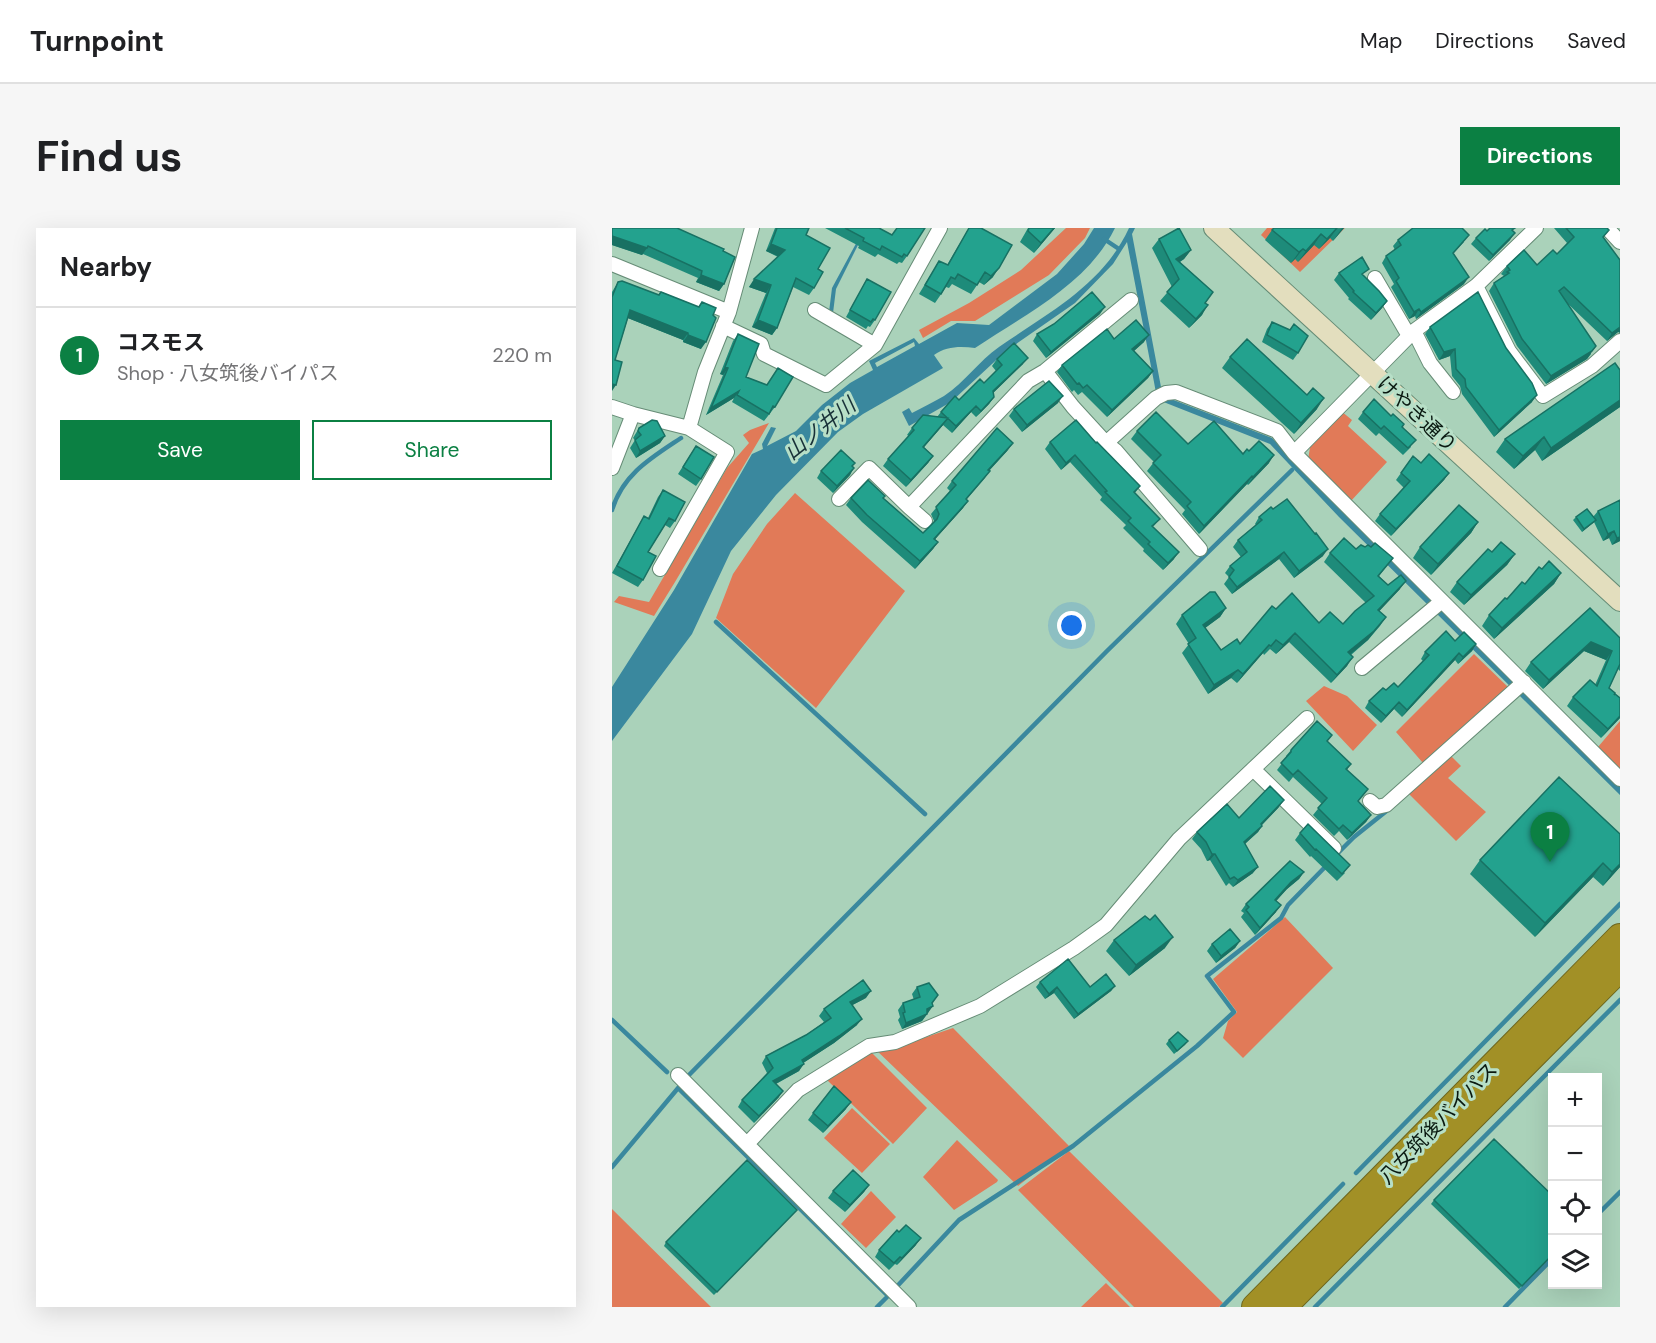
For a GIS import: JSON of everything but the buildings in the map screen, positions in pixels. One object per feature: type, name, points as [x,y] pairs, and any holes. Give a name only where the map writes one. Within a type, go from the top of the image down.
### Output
[{"type":"highway","name":"八女筑後バイパス","points":[[1255,1307],[1620,937]]},
{"type":"highway","name":"八女筑後バイパス","points":[[1283,1307],[1620,968]]},
{"type":"street","points":[[689,428],[705,372],[729,312],[752,228]]},
{"type":"street","points":[[723,326],[761,344],[764,354],[826,385],[875,345],[940,228]]},
{"type":"street","name":"けやき通り","points":[[1214,228],[1620,601]]},
{"type":"street","points":[[1294,453],[1411,333],[1476,286],[1536,228]]},
{"type":"street","points":[[1607,228],[1620,242]]},
{"type":"street","points":[[612,264],[729,312]]},
{"type":"street","points":[[1375,278],[1430,363],[1453,392]]},
{"type":"street","points":[[1476,286],[1509,351],[1543,396],[1592,366],[1620,341]]},
{"type":"street","points":[[909,507],[1028,381],[1045,371],[1131,300]]},
{"type":"street","points":[[815,310],[875,345]]},
{"type":"street","points":[[1045,371],[1073,407],[1116,451],[1200,549]]},
{"type":"street","points":[[1106,443],[1161,396],[1176,392],[1277,431],[1294,453],[1438,604],[1519,686],[1620,779]]},
{"type":"street","points":[[612,407],[689,428],[727,452],[660,569]]},
{"type":"street","points":[[612,468],[633,414]]},
{"type":"street","points":[[839,500],[869,468],[925,521]]},
{"type":"street","points":[[1362,668],[1438,604]]},
{"type":"street","points":[[1370,801],[1377,807],[1386,805],[1519,686]]},
{"type":"street","points":[[747,1144],[798,1089],[869,1046],[895,1042],[980,1006],[1074,948],[1106,925],[1179,839],[1307,718]]},
{"type":"street","points":[[1253,769],[1334,848]]},
{"type":"street","points":[[678,1075],[909,1307]]},
{"type":"shaded area","points":[[1066,228],[1090,228],[1085,238],[1049,275],[975,321],[951,321],[923,338],[919,330],[969,303],[1021,270]]},
{"type":"shaded area","points":[[1267,228],[1345,228],[1300,272],[1261,235]]},
{"type":"shaded area","points":[[1341,411],[1352,420],[1348,426],[1387,462],[1350,502],[1308,460],[1311,441]]},
{"type":"shaded area","points":[[769,423],[654,616],[614,602],[619,596],[649,602],[727,468],[749,443],[743,435]]},
{"type":"shaded area","points":[[795,493],[905,591],[816,708],[716,618],[733,574],[767,524]]},
{"type":"shaded area","points":[[1474,654],[1509,688],[1423,763],[1396,732]]},
{"type":"shaded area","points":[[1324,686],[1347,696],[1377,725],[1353,751],[1306,701]]},
{"type":"shaded area","points":[[1620,721],[1620,771],[1598,747]]},
{"type":"shaded area","points":[[1451,756],[1461,766],[1448,778],[1486,812],[1456,841],[1409,794]]},
{"type":"shaded area","points":[[1285,917],[1333,968],[1243,1058],[1223,1038],[1228,1021],[1237,1012],[1213,979]]},
{"type":"shaded area","points":[[953,1028],[1069,1146],[1018,1186],[874,1048],[894,1048]]},
{"type":"shaded area","points":[[870,1051],[927,1108],[893,1144],[826,1079]]},
{"type":"shaded area","points":[[852,1108],[890,1144],[862,1173],[824,1138]]},
{"type":"shaded area","points":[[957,1140],[998,1180],[954,1210],[923,1177]]},
{"type":"shaded area","points":[[1069,1151],[1223,1303],[1219,1307],[1134,1307],[1018,1190]]},
{"type":"shaded area","points":[[871,1191],[896,1217],[866,1248],[841,1224]]},
{"type":"shaded area","points":[[612,1209],[711,1307],[612,1307]]},
{"type":"shaded area","points":[[1106,1283],[1130,1307],[1081,1307]]},
{"type":"water","name":"山ノ井川","points":[[1094,228],[1115,228],[1103,248],[1088,266],[1053,297],[975,348],[954,347],[934,355],[943,368],[863,414],[838,432],[776,495],[731,551],[692,634],[612,741],[612,687],[674,590],[752,454],[763,449],[762,444],[771,427],[776,428],[767,446],[796,431],[822,405],[850,383],[873,370],[869,361],[914,338],[919,344],[957,323],[989,325],[1057,274],[1084,244]],"holes":[[[914,342],[915,346],[877,367],[875,363]]]},
{"type":"water","points":[[1129,228],[1135,228],[1132,234],[1164,394],[1171,399],[1272,438],[1620,787],[1620,795],[1339,517],[1270,444],[1161,401],[1156,393],[1127,242],[1113,264],[1075,303],[1006,351],[951,402],[909,426],[902,412],[909,408],[912,413],[944,396],[999,347],[1073,296],[1105,266]]},
{"type":"water","points":[[859,238],[860,241],[836,289],[833,313],[829,312],[832,288]]},
{"type":"waterway","points":[[1104,239],[1119,249]]},
{"type":"waterway","points":[[612,510],[623,486],[639,468],[681,438]]},
{"type":"waterway","points":[[612,1167],[689,1075],[1107,651],[1292,470]]},
{"type":"waterway","points":[[716,622],[925,814]]},
{"type":"waterway","points":[[1335,856],[1354,837],[1389,809]]},
{"type":"waterway","points":[[888,1296],[959,1220],[1073,1146],[1197,1046],[1234,1012],[1207,976],[1281,918],[1288,905],[1327,865]]},
{"type":"waterway","points":[[1356,1173],[1620,904]]},
{"type":"waterway","points":[[1315,1307],[1620,1000]]},
{"type":"waterway","points":[[612,1020],[667,1072]]},
{"type":"waterway","points":[[678,1088],[888,1296],[877,1307]]},
{"type":"waterway","points":[[1222,1307],[1343,1184]]},
{"type":"waterway","points":[[1602,1210],[1620,1192]]},
{"type":"waterway","points":[[1505,1307],[1548,1263]]},
{"type":"place","name":"コスモス","points":[[1550,862]]}]
